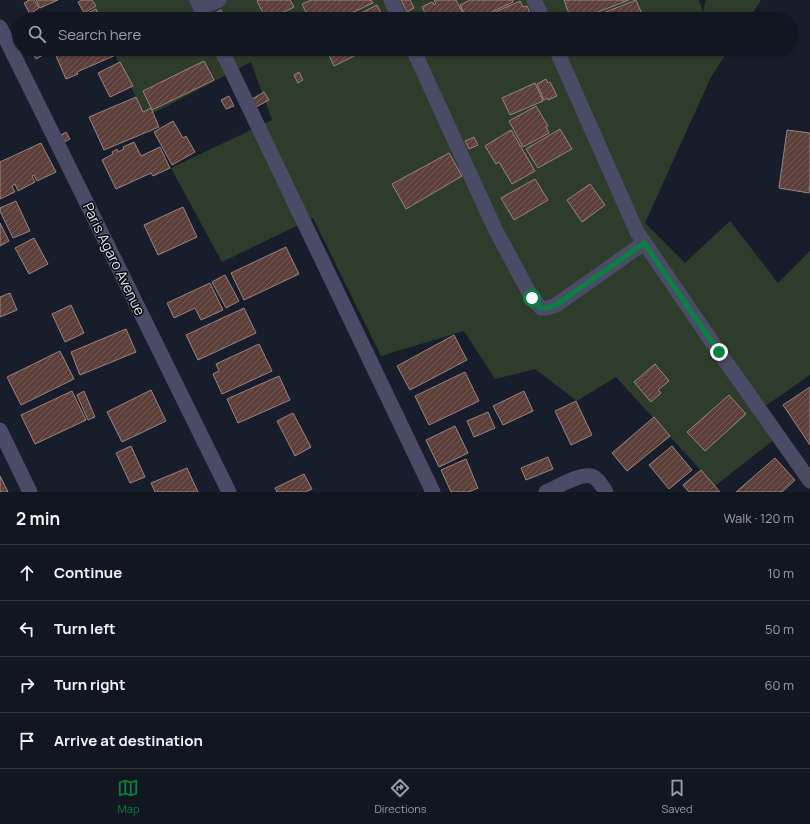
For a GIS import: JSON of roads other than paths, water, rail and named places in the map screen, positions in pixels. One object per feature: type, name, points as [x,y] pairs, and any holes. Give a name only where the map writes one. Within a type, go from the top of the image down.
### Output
[{"type":"street","points":[[202,9],[219,0]]},
{"type":"street","points":[[391,0],[397,12]]},
{"type":"street","points":[[534,0],[540,12]]},
{"type":"street","name":"Paris Agaro Avenue","points":[[0,27],[12,51]]},
{"type":"street","name":"Paris Agaro Avenue","points":[[14,56],[229,492]]},
{"type":"street","points":[[224,56],[433,492]]},
{"type":"street","points":[[416,56],[496,229],[532,298],[541,308],[556,305],[644,243]]},
{"type":"street","points":[[559,56],[637,232],[810,481]]},
{"type":"street","points":[[0,430],[30,492]]},
{"type":"street","points":[[546,492],[582,476],[591,476],[602,486]]}]
